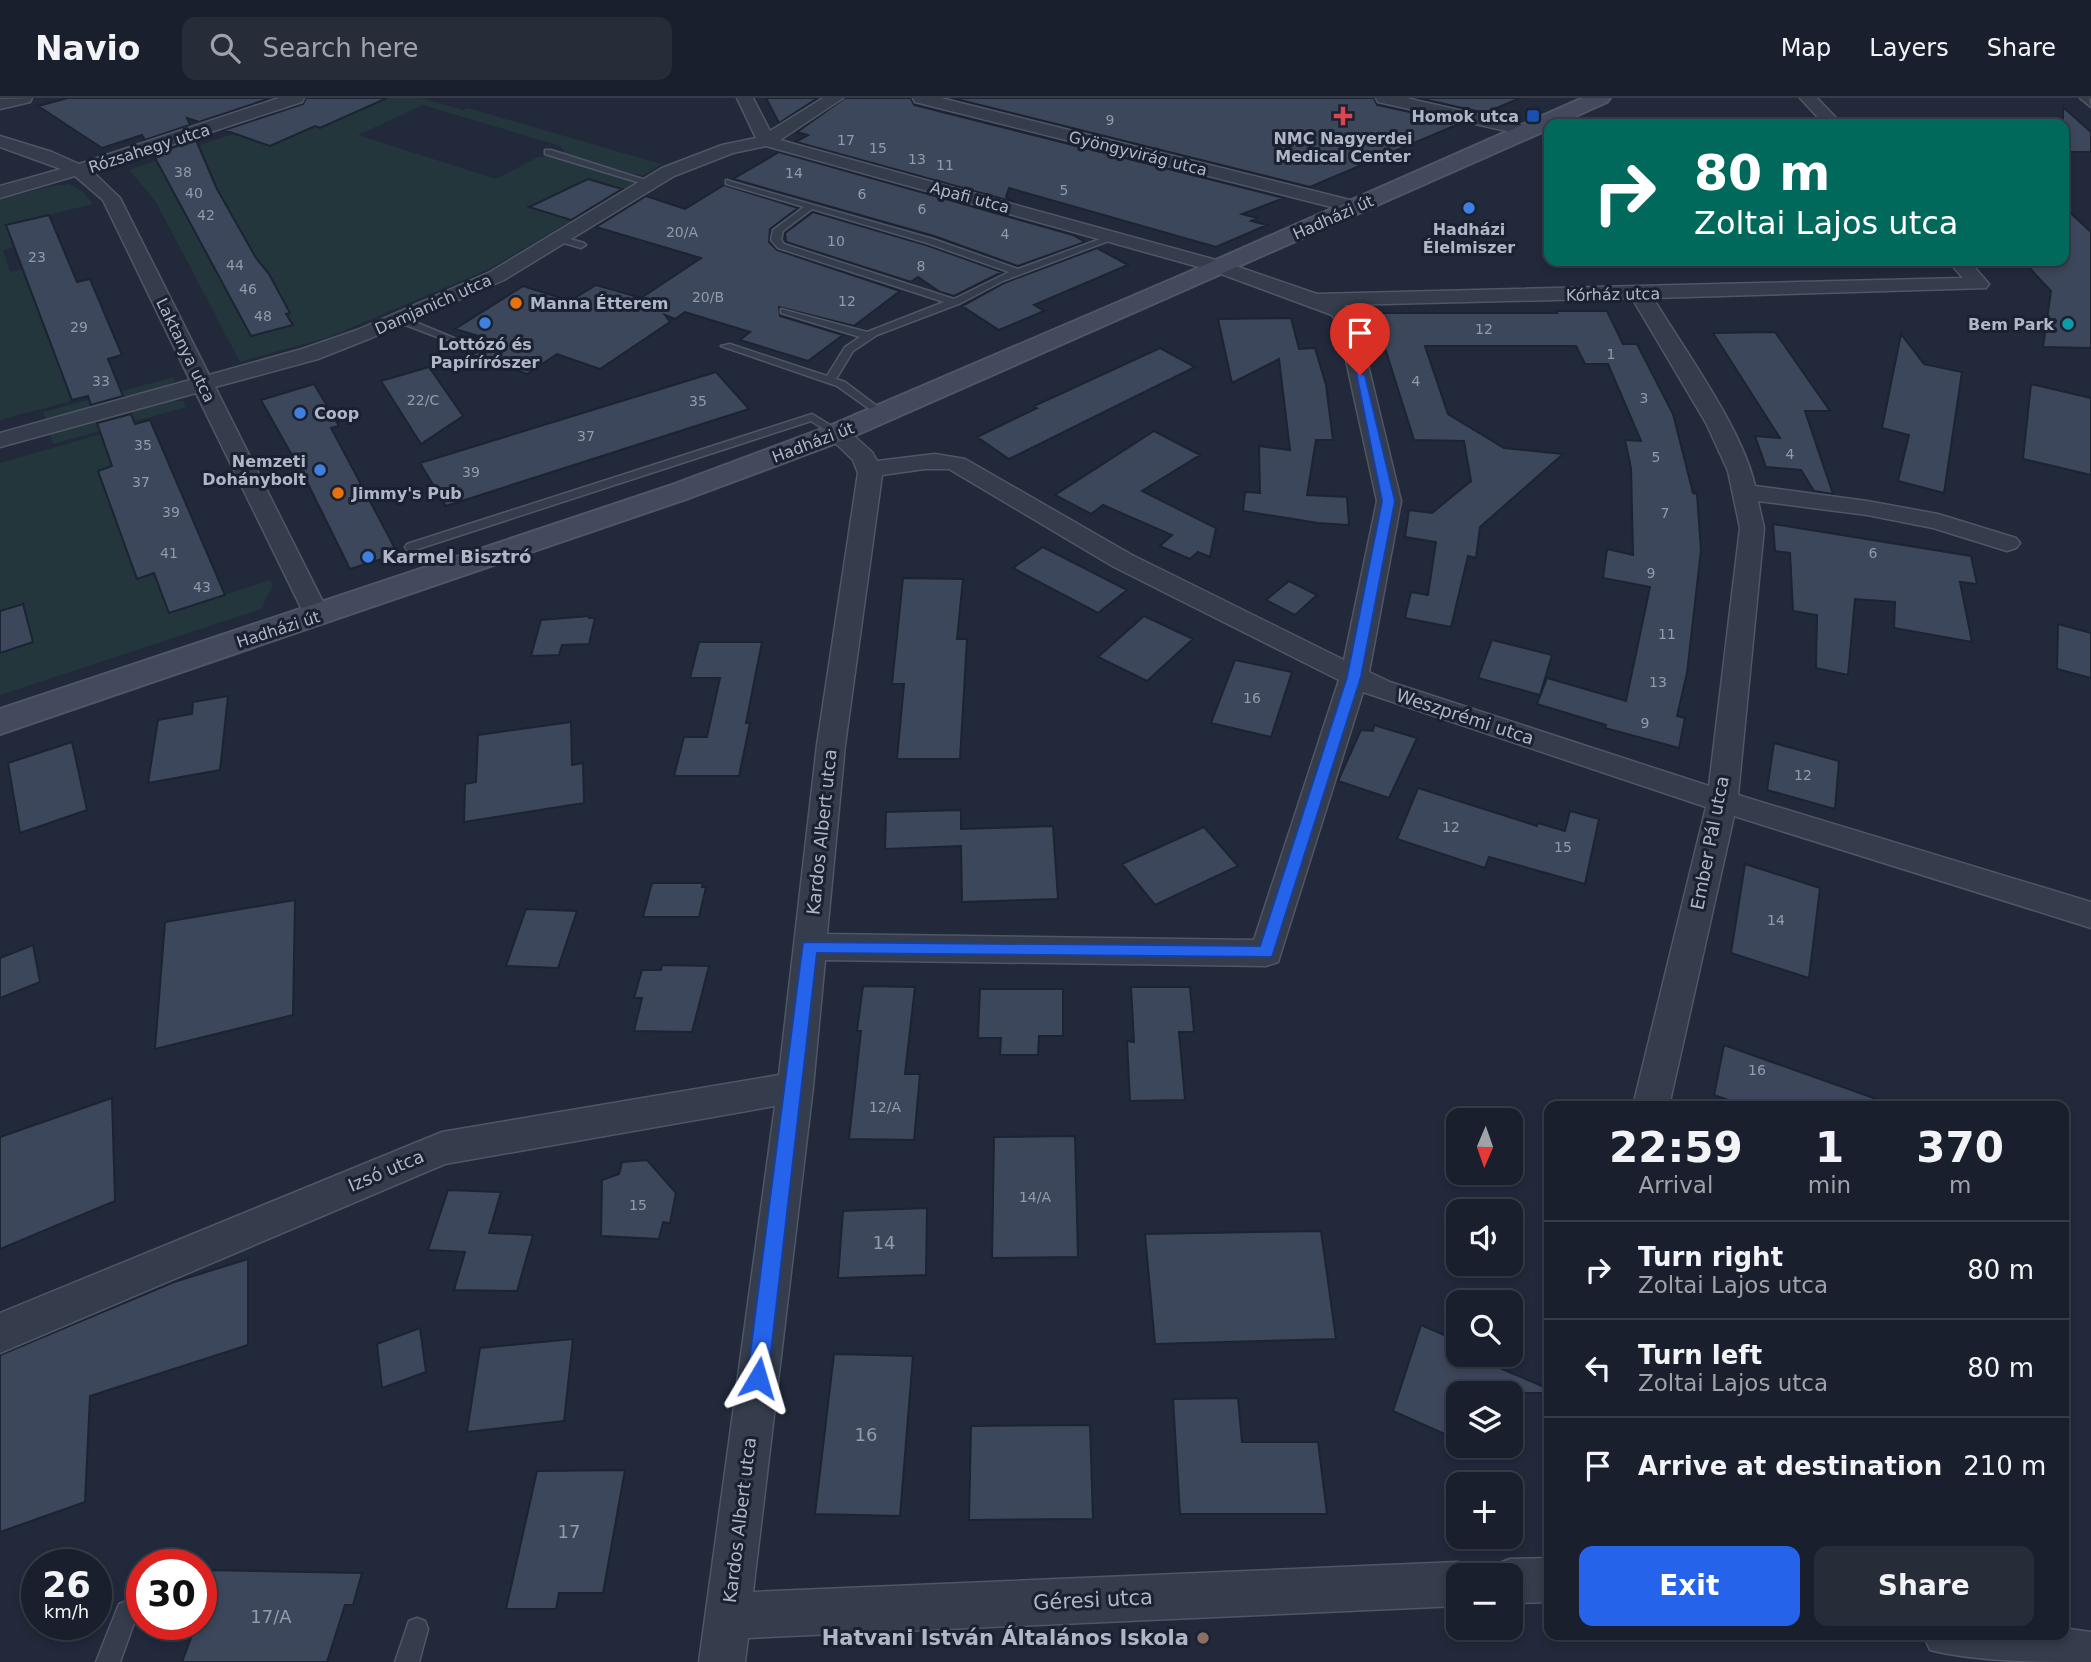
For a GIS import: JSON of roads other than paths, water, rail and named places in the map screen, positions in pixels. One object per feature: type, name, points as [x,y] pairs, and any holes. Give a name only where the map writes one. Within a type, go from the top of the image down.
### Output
[{"type":"street","points":[[0,104],[24,98]]},
{"type":"street","name":"Rózsahegy utca","points":[[0,192],[78,170],[296,98]]},
{"type":"street","points":[[745,98],[766,141]]},
{"type":"street","name":"Damjanich utca","points":[[0,440],[325,349],[399,319],[496,276],[650,183],[704,157],[766,141],[835,98]]},
{"type":"street","name":"Gyöngyvirág utca","points":[[921,98],[1355,207]]},
{"type":"street","points":[[1384,98],[1528,131]]},
{"type":"street","name":"Hadházi út","points":[[1555,119],[1601,98]]},
{"type":"street","points":[[1808,98],[1828,119]]},
{"type":"street","name":"Hadházi út","points":[[0,722],[679,492],[837,433],[1544,124]]},
{"type":"street","name":"Laktanya utca","points":[[0,141],[78,170],[111,198],[317,616]]},
{"type":"street","name":"Apafi utca","points":[[766,141],[1220,267]]},
{"type":"street","name":"Kórház utca","points":[[1220,267],[1315,300],[1979,284],[1963,266]]},
{"type":"street","name":"Ember Pál utca","points":[[1640,293],[1717,423],[1740,471],[1752,528],[1722,801],[1652,1101]]},
{"type":"street","points":[[809,947],[1266,953],[1354,677],[1389,501],[1348,324],[1339,312],[1315,300]]},
{"type":"street","points":[[837,433],[864,457],[870,468]]},
{"type":"street","name":"Weszprémi utca","points":[[870,468],[895,468],[934,461],[957,464],[1124,561],[1380,689],[1722,801],[2091,915]]},
{"type":"street","name":"Kardos Albert utca","points":[[722,1662],[795,1087],[831,745],[870,468]]},
{"type":"street","points":[[1745,492],[1867,508],[1938,521],[2007,543]]},
{"type":"street","name":"Izsó utca","points":[[0,1333],[442,1148],[795,1087]]},
{"type":"street","points":[[1523,1581],[1544,1580]]},
{"type":"street","name":"Géresi utca","points":[[727,1616],[1446,1585]]},
{"type":"street","points":[[1967,1640],[2014,1653],[2091,1655]]},
{"type":"lane","points":[[2084,98],[2091,104]]},
{"type":"lane","points":[[548,152],[650,183]]},
{"type":"lane","points":[[729,182],[930,240],[1017,272]]},
{"type":"lane","points":[[811,206],[778,230],[776,240],[781,246],[954,302]]},
{"type":"lane","points":[[830,380],[849,349],[866,337],[954,302],[1017,272],[1114,237]]},
{"type":"lane","points":[[560,239],[581,245]]},
{"type":"lane","points":[[785,311],[866,337]]},
{"type":"lane","points":[[399,319],[449,338]]},
{"type":"lane","points":[[726,346],[844,386],[882,415]]},
{"type":"lane","points":[[411,547],[811,417],[837,433]]},
{"type":"lane","points":[[108,1662],[126,1615]]},
{"type":"lane","points":[[408,1662],[417,1629]]},
{"type":"place","name":"NMC Nagyerdei Medical Center","points":[[1343,116]]},
{"type":"place","name":"Homok utca","points":[[1533,116]]},
{"type":"place","name":"Hadházi Élelmiszer","points":[[1469,208]]},
{"type":"place","name":"Manna Étterem","points":[[516,303]]},
{"type":"place","name":"Lottózó és Papírírószer","points":[[485,323]]},
{"type":"place","name":"Bem Park","points":[[2068,324]]},
{"type":"place","name":"Coop","points":[[300,413]]},
{"type":"place","name":"Nemzeti Dohánybolt","points":[[320,470]]},
{"type":"place","name":"Jimmy's Pub","points":[[338,493]]},
{"type":"place","name":"Karmel Bisztró","points":[[368,557]]},
{"type":"place","name":"Hatvani István Általános Iskola","points":[[1203,1638]]}]
